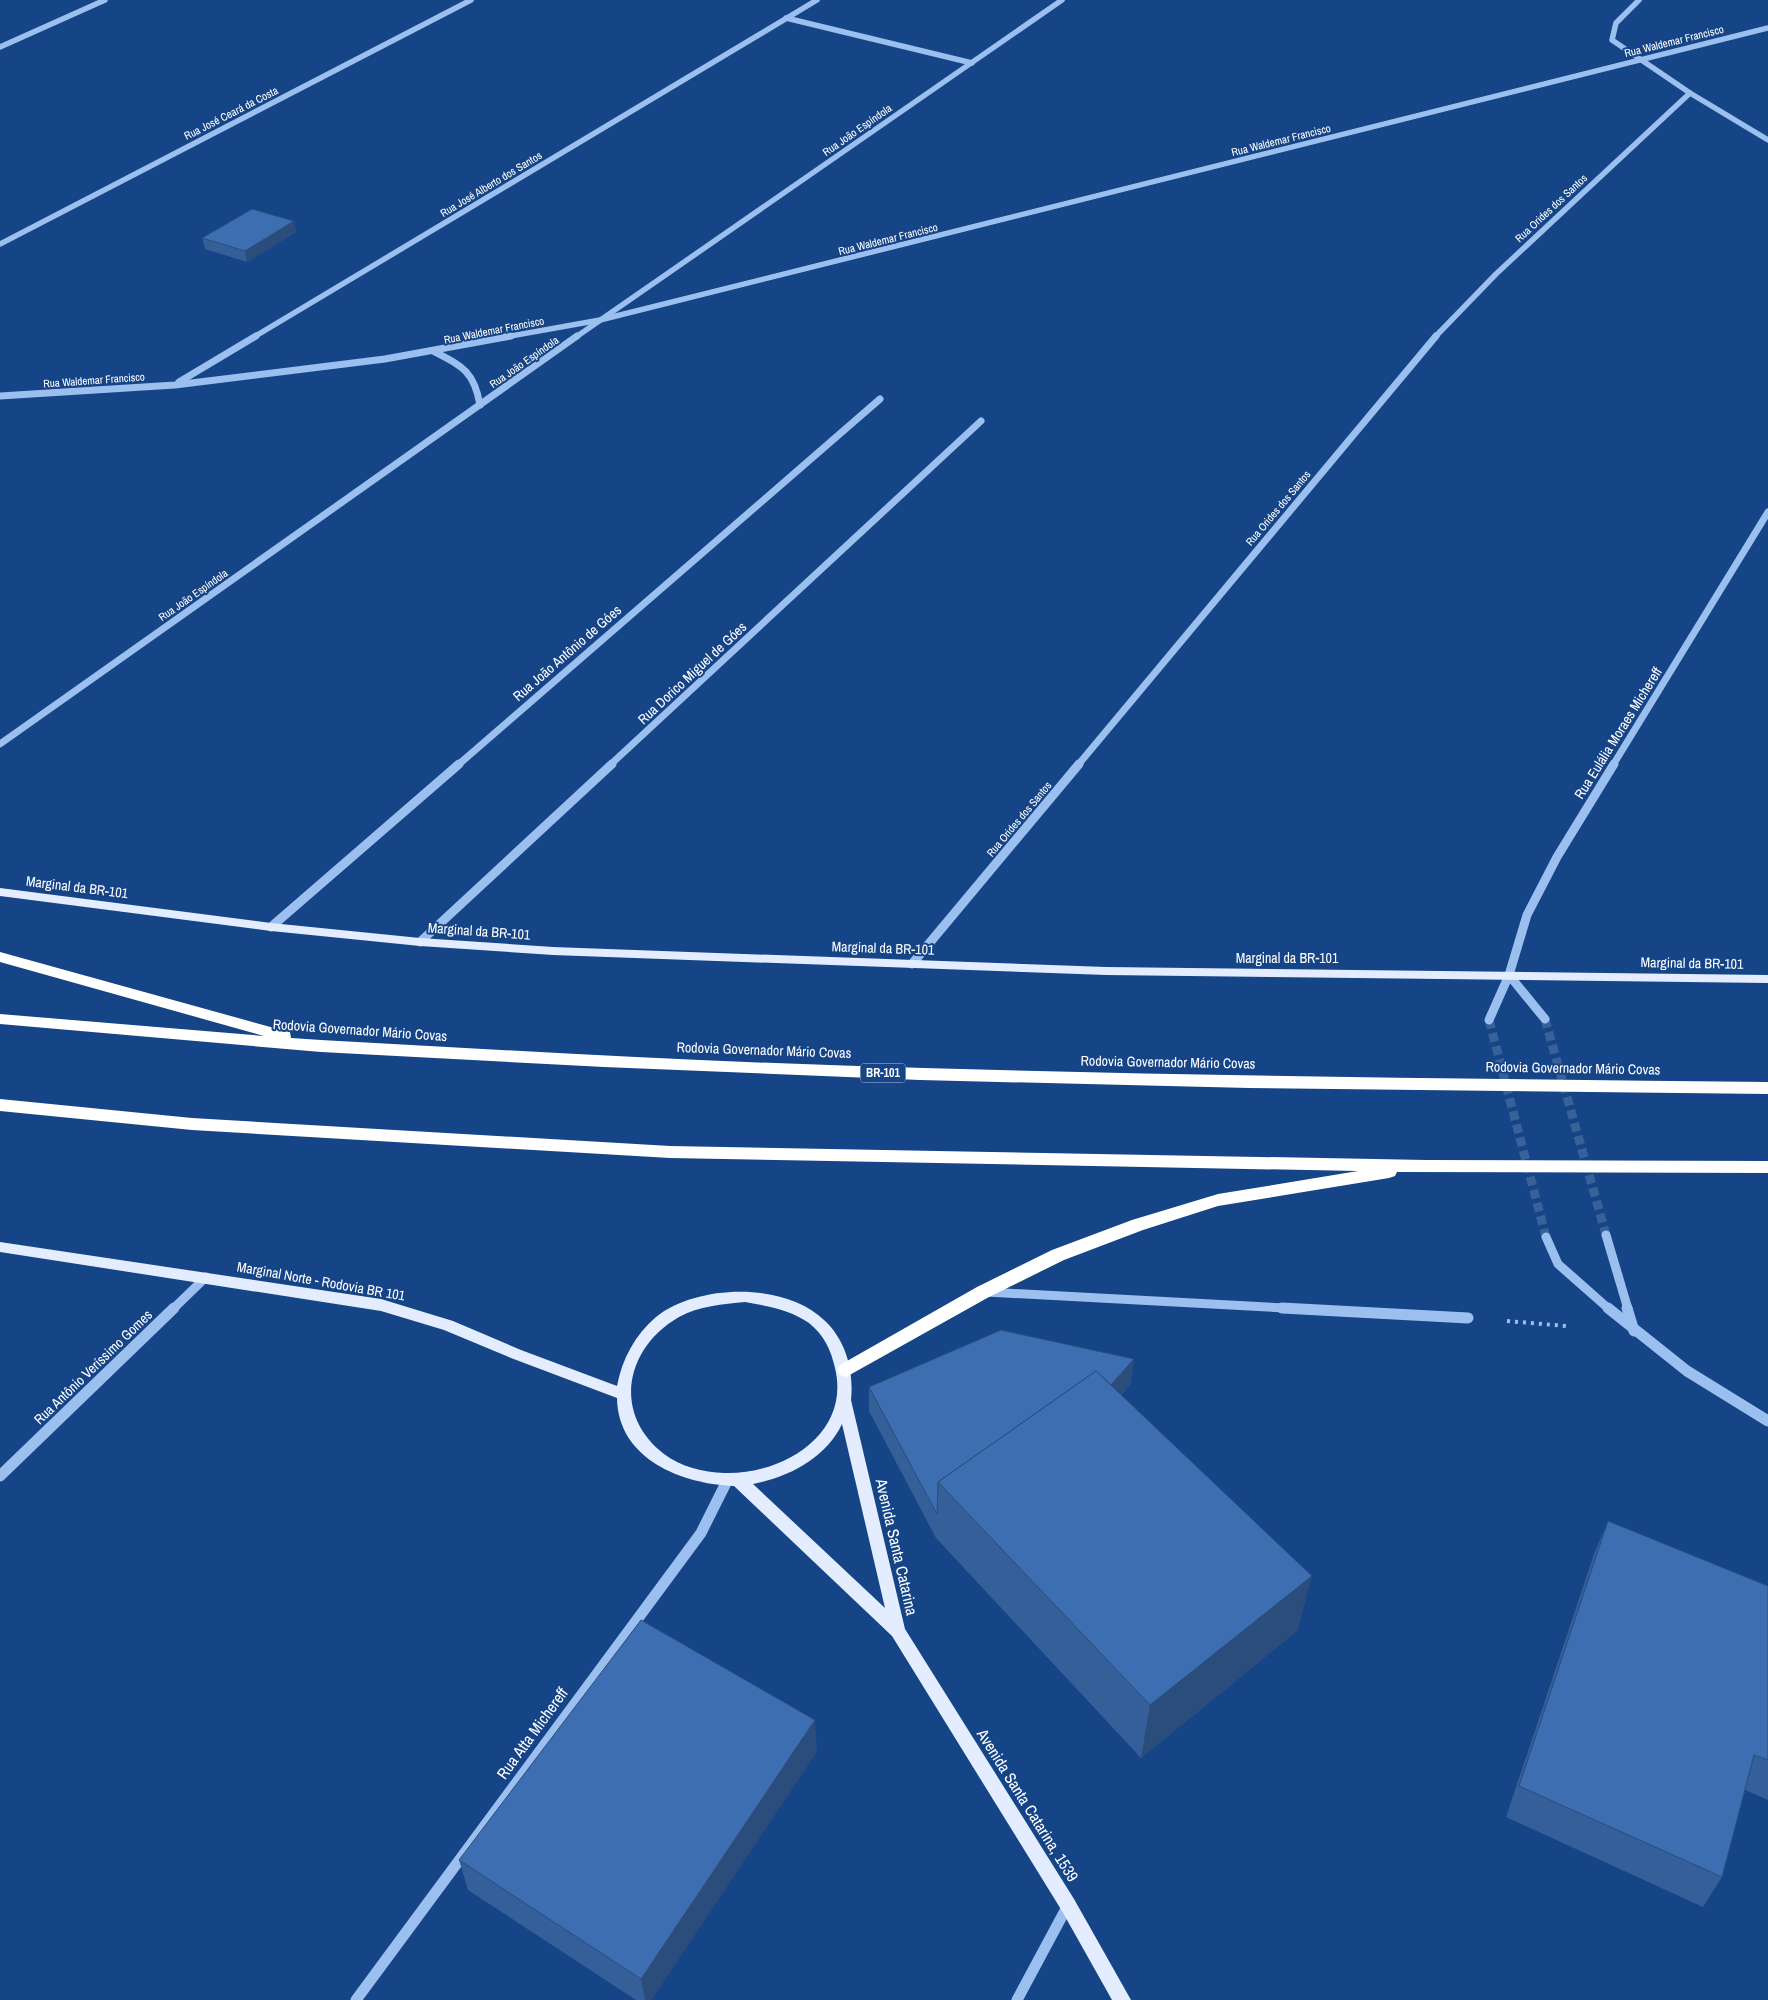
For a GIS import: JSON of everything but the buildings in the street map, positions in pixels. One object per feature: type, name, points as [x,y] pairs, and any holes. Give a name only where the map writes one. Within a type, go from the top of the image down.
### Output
[{"type":"highway","points":[[0,957],[320,1046]]},
{"type":"highway","name":"Rodovia Governador Mário Covas","points":[[0,1019],[320,1046],[614,1062],[920,1074],[1249,1082],[1768,1088]]},
{"type":"highway","points":[[0,1106],[192,1124],[670,1152],[1426,1166],[1768,1166]]},
{"type":"highway","points":[[846,1370],[983,1292],[1058,1255],[1138,1225],[1218,1200],[1426,1166]]},
{"type":"main road","name":"Marginal da BR-101","points":[[0,892],[271,927],[420,942],[553,951],[1106,971],[1768,979]]},
{"type":"main road","name":"Marginal Norte - Rodovia BR 101","points":[[0,1247],[381,1305],[448,1325],[516,1354],[624,1394]]},
{"type":"main road","points":[[745,1296],[780,1302],[811,1317],[834,1341],[846,1370],[845,1403],[831,1432],[807,1457],[775,1474],[733,1481],[695,1476],[665,1464],[642,1445],[628,1420],[624,1394],[629,1363],[647,1334],[674,1312],[708,1300],[745,1296]]},
{"type":"main road","name":"Avenida Santa Catarina","points":[[845,1403],[898,1631]]},
{"type":"main road","name":"Avenida Santa Catarina","points":[[733,1481],[898,1631]]},
{"type":"main road","name":"Avenida Santa Catarina, 1539","points":[[898,1631],[1068,1905],[1122,2000]]},
{"type":"street","points":[[0,48],[105,0]]},
{"type":"street","name":"Rua José Ceará da Costa","points":[[0,244],[471,0]]},
{"type":"street","name":"Rua José Alberto dos Santos","points":[[175,385],[817,0]]},
{"type":"street","name":"Rua João Espíndola","points":[[0,744],[600,320],[1062,0]]},
{"type":"street","points":[[1638,0],[1615,23],[1610,32],[1612,40],[1690,93],[1768,140]]},
{"type":"street","points":[[786,18],[972,63]]},
{"type":"street","name":"Rua Waldemar Francisco","points":[[0,396],[175,385],[433,351],[600,320],[1768,28]]},
{"type":"street","name":"Rua Orides dos Santos","points":[[912,964],[1445,325],[1496,274],[1690,93]]},
{"type":"street","points":[[433,351],[466,369],[477,383],[480,405]]},
{"type":"street","name":"Rua João Antônio de Góes","points":[[271,927],[880,399]]},
{"type":"street","name":"Rua Dorico Miguel de Góes","points":[[420,942],[981,421]]},
{"type":"street","name":"Rua Eulália Moraes Michereff","points":[[1489,1020],[1509,975],[1527,915],[1557,857],[1768,512]]},
{"type":"street","points":[[1509,975],[1545,1019]]},
{"type":"street","points":[[1606,1234],[1634,1331]]},
{"type":"street","points":[[1546,1237],[1558,1264],[1634,1331],[1687,1371],[1768,1421]]},
{"type":"street","name":"Rua Antônio Veríssimo Gomes","points":[[0,1476],[206,1277]]},
{"type":"street","points":[[983,1292],[1468,1318]]},
{"type":"street","name":"Rua Atta Michereff","points":[[356,2000],[701,1533],[733,1481]]},
{"type":"street","points":[[1018,2000],[1068,1905]]},
{"type":"path","points":[[1468,1318],[1634,1331]]},
{"type":"tunnel","points":[[1545,1019],[1606,1235]]},
{"type":"tunnel","points":[[1489,1020],[1546,1237]]}]
